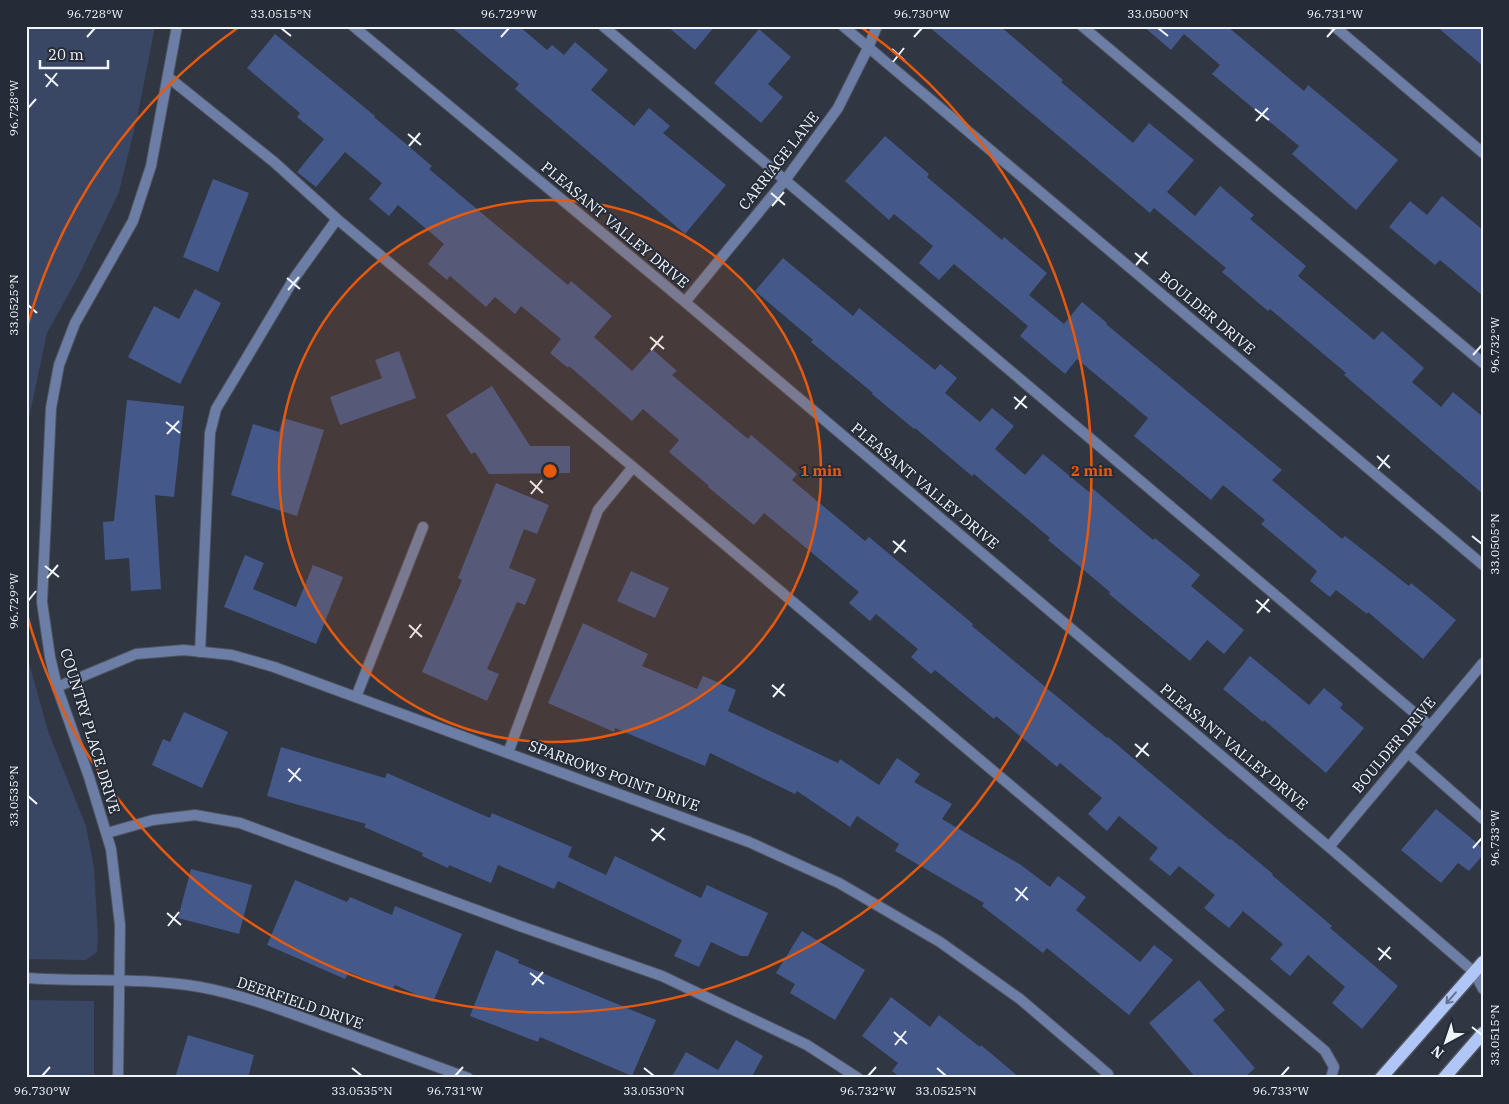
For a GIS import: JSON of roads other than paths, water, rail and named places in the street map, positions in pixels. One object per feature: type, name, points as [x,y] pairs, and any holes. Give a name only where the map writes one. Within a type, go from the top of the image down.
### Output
[{"type":"main road","points":[[1381,1078],[1479,973],[1483,962]]},
{"type":"main road","points":[[1444,1078],[1483,1033]]},
{"type":"street","name":"COUNTRY PLACE DRIVE","points":[[118,1078],[120,925],[111,849],[58,687],[50,657],[42,602],[51,408],[59,366],[75,323],[133,220],[151,166],[177,26]]},
{"type":"street","name":"PLEASANT VALLEY DRIVE","points":[[353,26],[685,302],[1479,973],[1483,989]]},
{"type":"street","points":[[603,26],[1430,726]]},
{"type":"street","name":"BOULDER DRIVE","points":[[843,26],[1483,565]]},
{"type":"street","name":"CARRIAGE LANE","points":[[685,302],[786,180],[838,108],[877,26]]},
{"type":"street","points":[[1082,26],[1483,363]]},
{"type":"street","points":[[1334,26],[1483,153]]},
{"type":"street","points":[[168,77],[274,162],[336,219],[1325,1051],[1334,1067],[1330,1078]]},
{"type":"street","points":[[200,652],[210,433],[216,409],[295,277],[336,219]]},
{"type":"street","points":[[508,753],[598,510],[633,467]]},
{"type":"street","points":[[356,697],[423,527]]},
{"type":"street","name":"SPARROWS POINT DRIVE","points":[[58,687],[136,654],[184,650],[232,655],[274,667],[749,842],[839,882],[940,942],[1020,999],[1108,1074],[1108,1078]]},
{"type":"street","name":"BOULDER DRIVE","points":[[1329,847],[1483,663]]},
{"type":"street","points":[[1408,753],[1483,819]]},
{"type":"street","points":[[107,833],[153,820],[196,815],[240,823],[662,976],[807,1045],[858,1078]]},
{"type":"street","name":"DEERFIELD DRIVE","points":[[26,978],[58,980],[120,979],[198,987],[247,998],[468,1078]]}]
